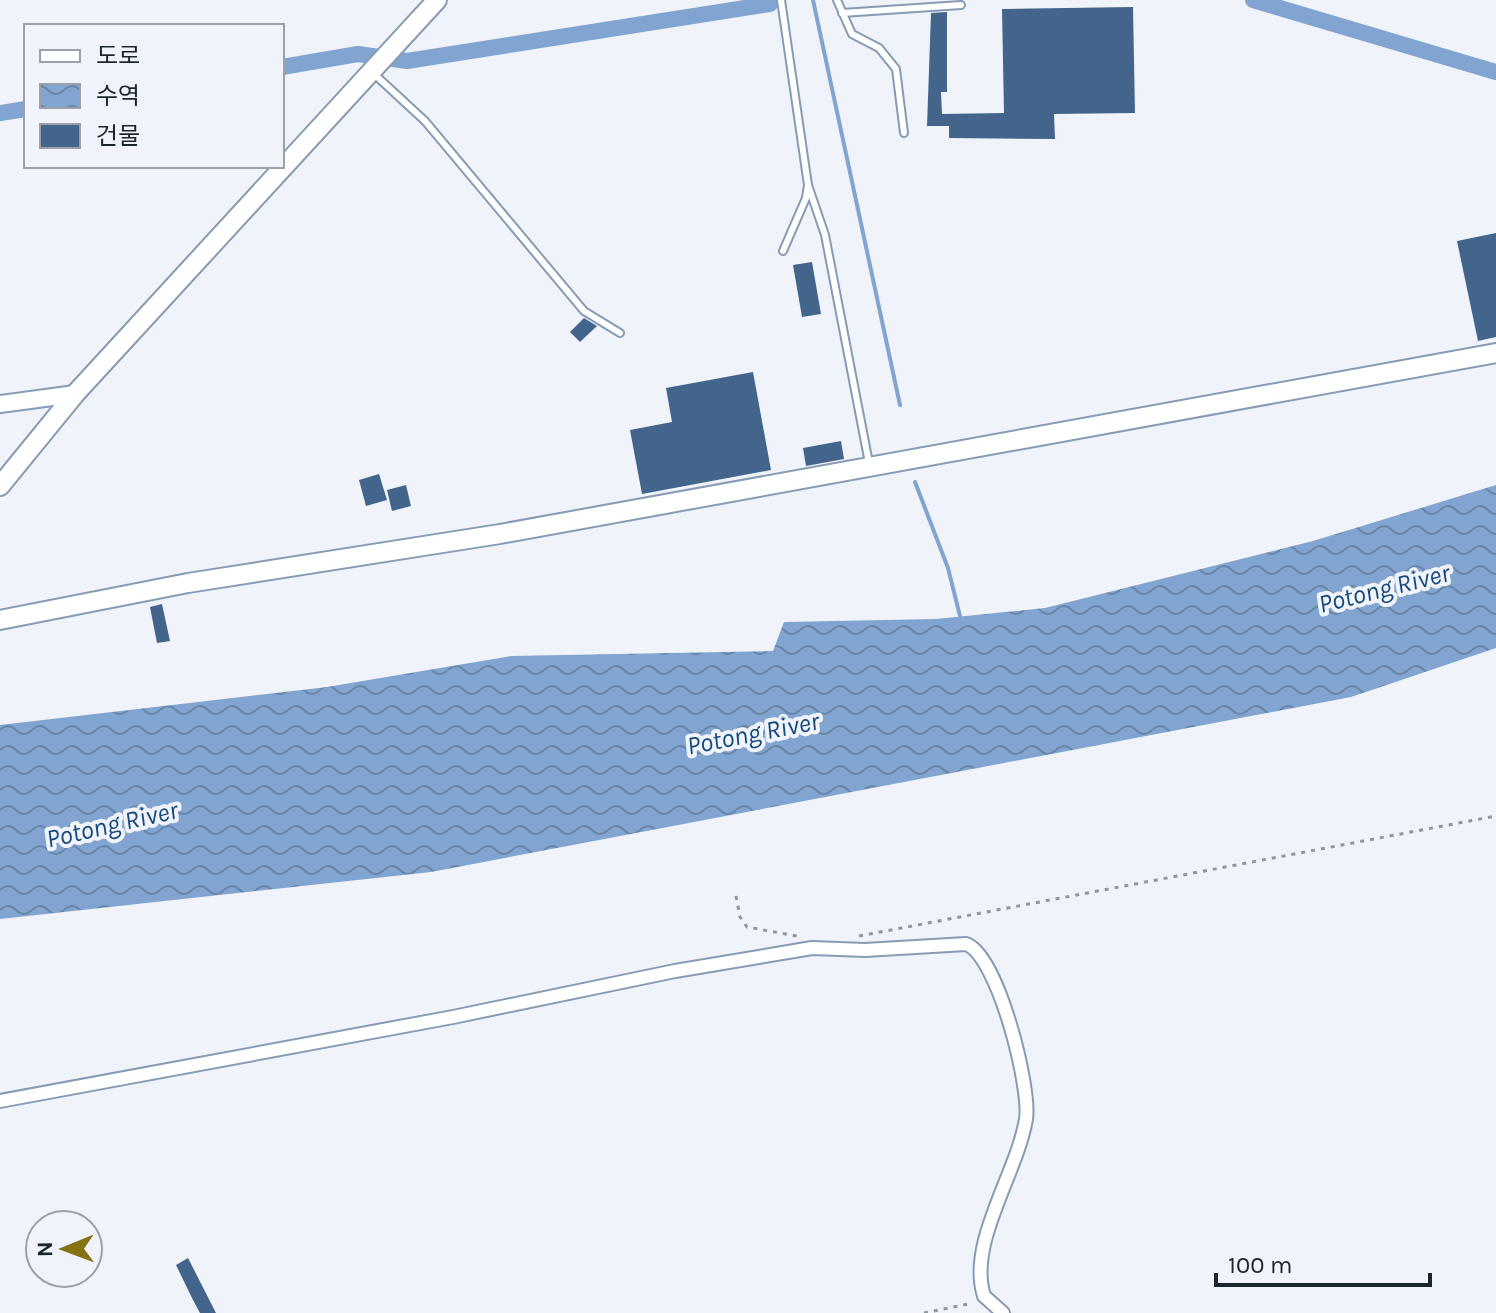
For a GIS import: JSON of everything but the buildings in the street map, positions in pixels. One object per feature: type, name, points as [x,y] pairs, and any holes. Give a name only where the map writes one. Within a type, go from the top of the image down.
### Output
[{"type":"main road","points":[[284,164],[437,0]]},
{"type":"main road","points":[[0,486],[75,394],[281,168]]},
{"type":"main road","points":[[0,620],[188,583],[500,534],[1496,353]]},
{"type":"street","points":[[0,404],[75,394]]},
{"type":"street","points":[[0,1101],[426,1023],[675,971],[812,948],[865,950],[966,944],[984,958],[1001,994],[1026,1105],[1020,1140],[980,1261],[981,1287],[989,1303],[1003,1313]]},
{"type":"lane","points":[[781,0],[808,185],[825,235],[870,467]]},
{"type":"lane","points":[[837,0],[852,34],[879,48],[896,69],[904,133]]},
{"type":"lane","points":[[842,13],[961,5]]},
{"type":"lane","points":[[370,70],[425,121],[584,311],[620,333]]},
{"type":"lane","points":[[783,251],[806,198],[808,185]]},
{"type":"path","points":[[851,938],[1496,816]]},
{"type":"path","points":[[736,896],[740,917],[747,927],[809,937]]},
{"type":"path","points":[[924,1313],[953,1305],[989,1303]]},
{"type":"water","name":"Potong River","points":[[1496,485],[1496,648],[1351,697],[431,872],[0,919],[0,725],[327,687],[511,656],[773,651],[784,622],[936,619],[1045,608],[1313,541]]},
{"type":"waterway","points":[[813,0],[900,405]]},
{"type":"waterway","points":[[1253,0],[1496,72]]},
{"type":"waterway","points":[[284,67],[358,54],[407,61],[770,4]]},
{"type":"waterway","points":[[0,113],[24,109]]},
{"type":"waterway","points":[[915,482],[948,568],[961,620]]}]
